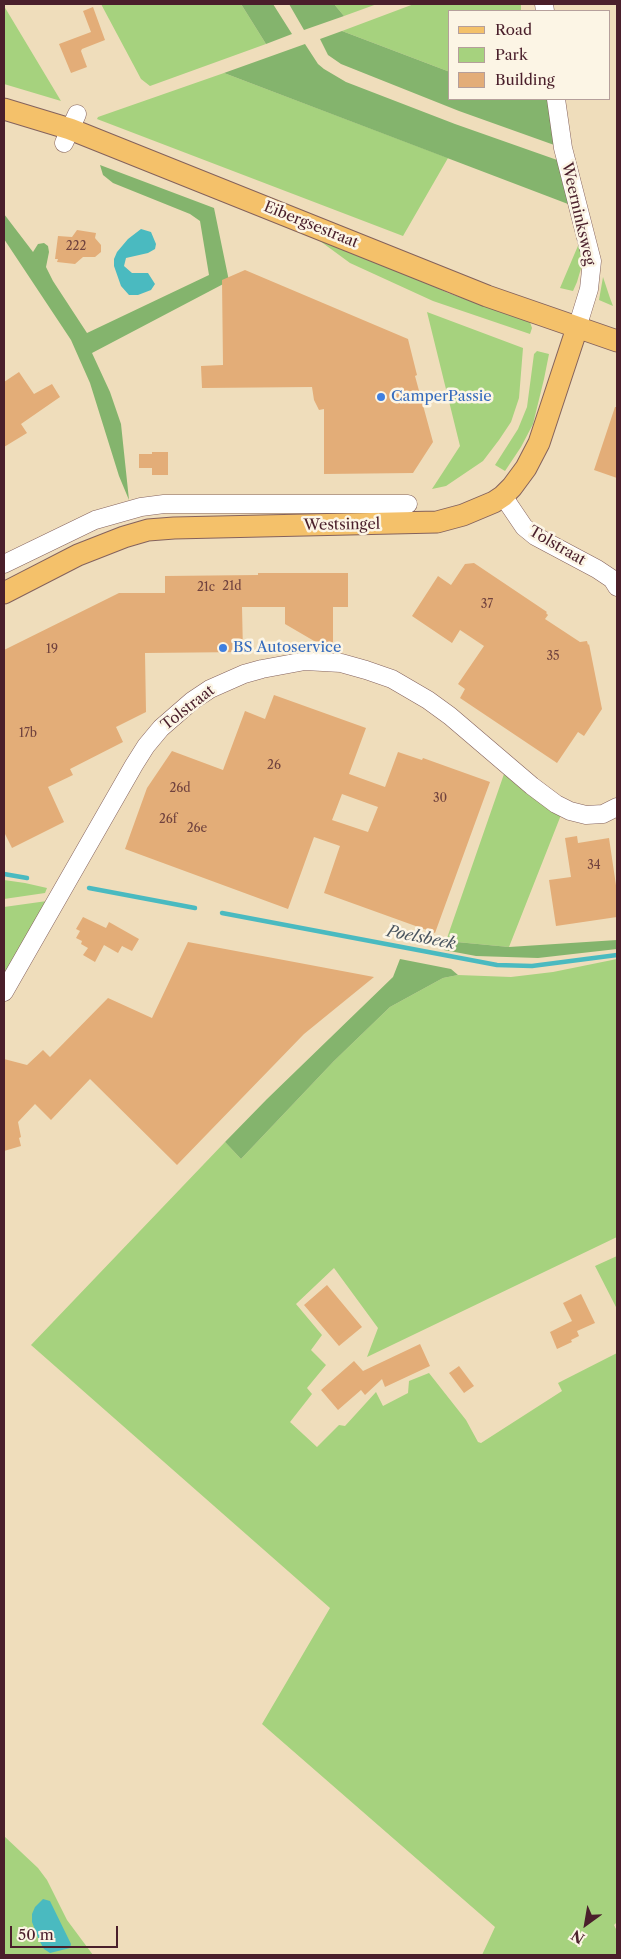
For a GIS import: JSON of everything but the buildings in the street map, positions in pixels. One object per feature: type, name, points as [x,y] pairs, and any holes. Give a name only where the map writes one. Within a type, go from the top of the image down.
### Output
[{"type":"main road","name":"Eibergsestraat","points":[[4,109],[70,129],[487,296],[617,341]]},
{"type":"main road","name":"Westsingel","points":[[4,593],[78,555],[148,530],[437,522],[463,515],[503,496],[526,468],[539,443],[577,328]]},
{"type":"street","name":"Weerninksweg","points":[[556,100],[563,148],[592,261],[589,289],[577,328]]},
{"type":"street","name":"Tolstraat","points":[[503,496],[515,516],[535,536],[597,569],[612,579],[617,588]]},
{"type":"street","name":"Westsingel","points":[[4,564],[95,520],[142,507],[164,504],[408,504]]},
{"type":"street","name":"Tolstraat","points":[[4,992],[146,746],[175,714],[210,688],[253,671],[304,662],[342,663],[392,679],[428,700],[450,716],[556,804],[570,811],[586,815],[603,814],[617,807]]},
{"type":"green space","points":[[101,4],[241,4],[266,44],[150,86],[141,79]]},
{"type":"green space","points":[[241,4],[273,4],[292,34],[266,44]]},
{"type":"green space","points":[[289,4],[334,4],[344,16],[304,30]]},
{"type":"green space","points":[[334,4],[377,4],[344,16]]},
{"type":"green space","points":[[414,4],[521,4],[521,10],[448,10],[448,71],[342,31]]},
{"type":"green space","points":[[4,6],[61,101],[4,84]]},
{"type":"green space","points":[[342,31],[448,71],[448,100],[548,100],[557,146],[459,111],[341,64],[328,55],[320,39]]},
{"type":"green space","points":[[305,44],[318,64],[346,82],[455,124],[560,161],[568,204],[224,73]]},
{"type":"green space","points":[[224,73],[448,158],[403,236],[97,119],[98,117]]},
{"type":"green space","points":[[100,165],[214,208],[229,281],[92,353],[110,392],[121,424],[129,500],[119,476],[90,383],[71,340],[4,239],[4,214],[33,252],[38,244],[44,243],[48,246],[49,252],[46,267],[87,333],[209,275],[200,221],[190,214],[113,183],[103,175]]},
{"type":"green space","points":[[306,234],[391,266],[448,293],[530,322],[532,328],[530,334],[433,301],[350,263],[320,241]]},
{"type":"green space","points":[[580,241],[582,265],[577,282],[573,291],[560,288]]},
{"type":"green space","points":[[603,277],[610,298],[613,306],[599,300]]},
{"type":"green space","points":[[427,312],[523,348],[519,398],[511,422],[483,461],[446,486],[432,489],[460,446]]},
{"type":"green space","points":[[537,351],[549,354],[533,424],[505,471],[495,465],[518,429],[527,407],[534,354]]},
{"type":"green space","points":[[504,774],[526,793],[561,815],[509,947],[446,941]]},
{"type":"green space","points":[[4,880],[47,888],[45,893],[4,899]]},
{"type":"green space","points":[[47,901],[4,976],[4,907]]},
{"type":"green space","points":[[617,940],[617,949],[538,958],[476,956],[444,950],[446,941],[509,947]]},
{"type":"green space","points":[[400,959],[451,969],[458,975],[443,978],[390,1007],[334,1061],[241,1159],[225,1142],[393,977]]},
{"type":"green space","points":[[617,959],[617,1237],[367,1357],[378,1328],[334,1268],[296,1304],[322,1335],[311,1350],[326,1365],[307,1388],[312,1394],[290,1422],[317,1447],[339,1425],[345,1426],[376,1392],[383,1406],[408,1393],[409,1381],[429,1373],[466,1420],[478,1442],[481,1443],[562,1391],[558,1383],[617,1353],[617,1922],[614,1925],[617,1931],[617,1955],[482,1955],[495,1927],[262,1724],[330,1608],[31,1345],[225,1142],[241,1159],[334,1061],[390,1007],[443,978],[458,975],[511,977],[553,972]]},
{"type":"green space","points":[[617,1256],[617,1309],[595,1266]]},
{"type":"green space","points":[[4,1836],[38,1868],[47,1880],[67,1920],[93,1955],[4,1955]]},
{"type":"water","points":[[141,229],[151,232],[156,244],[155,249],[148,253],[126,258],[124,266],[132,273],[148,273],[155,284],[151,290],[138,295],[129,295],[121,286],[114,266],[114,259],[117,252],[128,239]]},
{"type":"water","points":[[43,1899],[50,1901],[71,1944],[70,1948],[50,1953],[44,1949],[39,1940],[32,1922],[32,1914],[35,1907]]},
{"type":"waterway","name":"Poelsbeek","points":[[4,874],[27,878]]},
{"type":"waterway","name":"Poelsbeek","points":[[89,888],[195,908]]},
{"type":"waterway","name":"Poelsbeek","points":[[222,913],[497,965],[532,966],[617,955]]},
{"type":"place","name":"CamperPassie","points":[[381,397]]},
{"type":"place","name":"BS Autoservice","points":[[223,648]]}]
